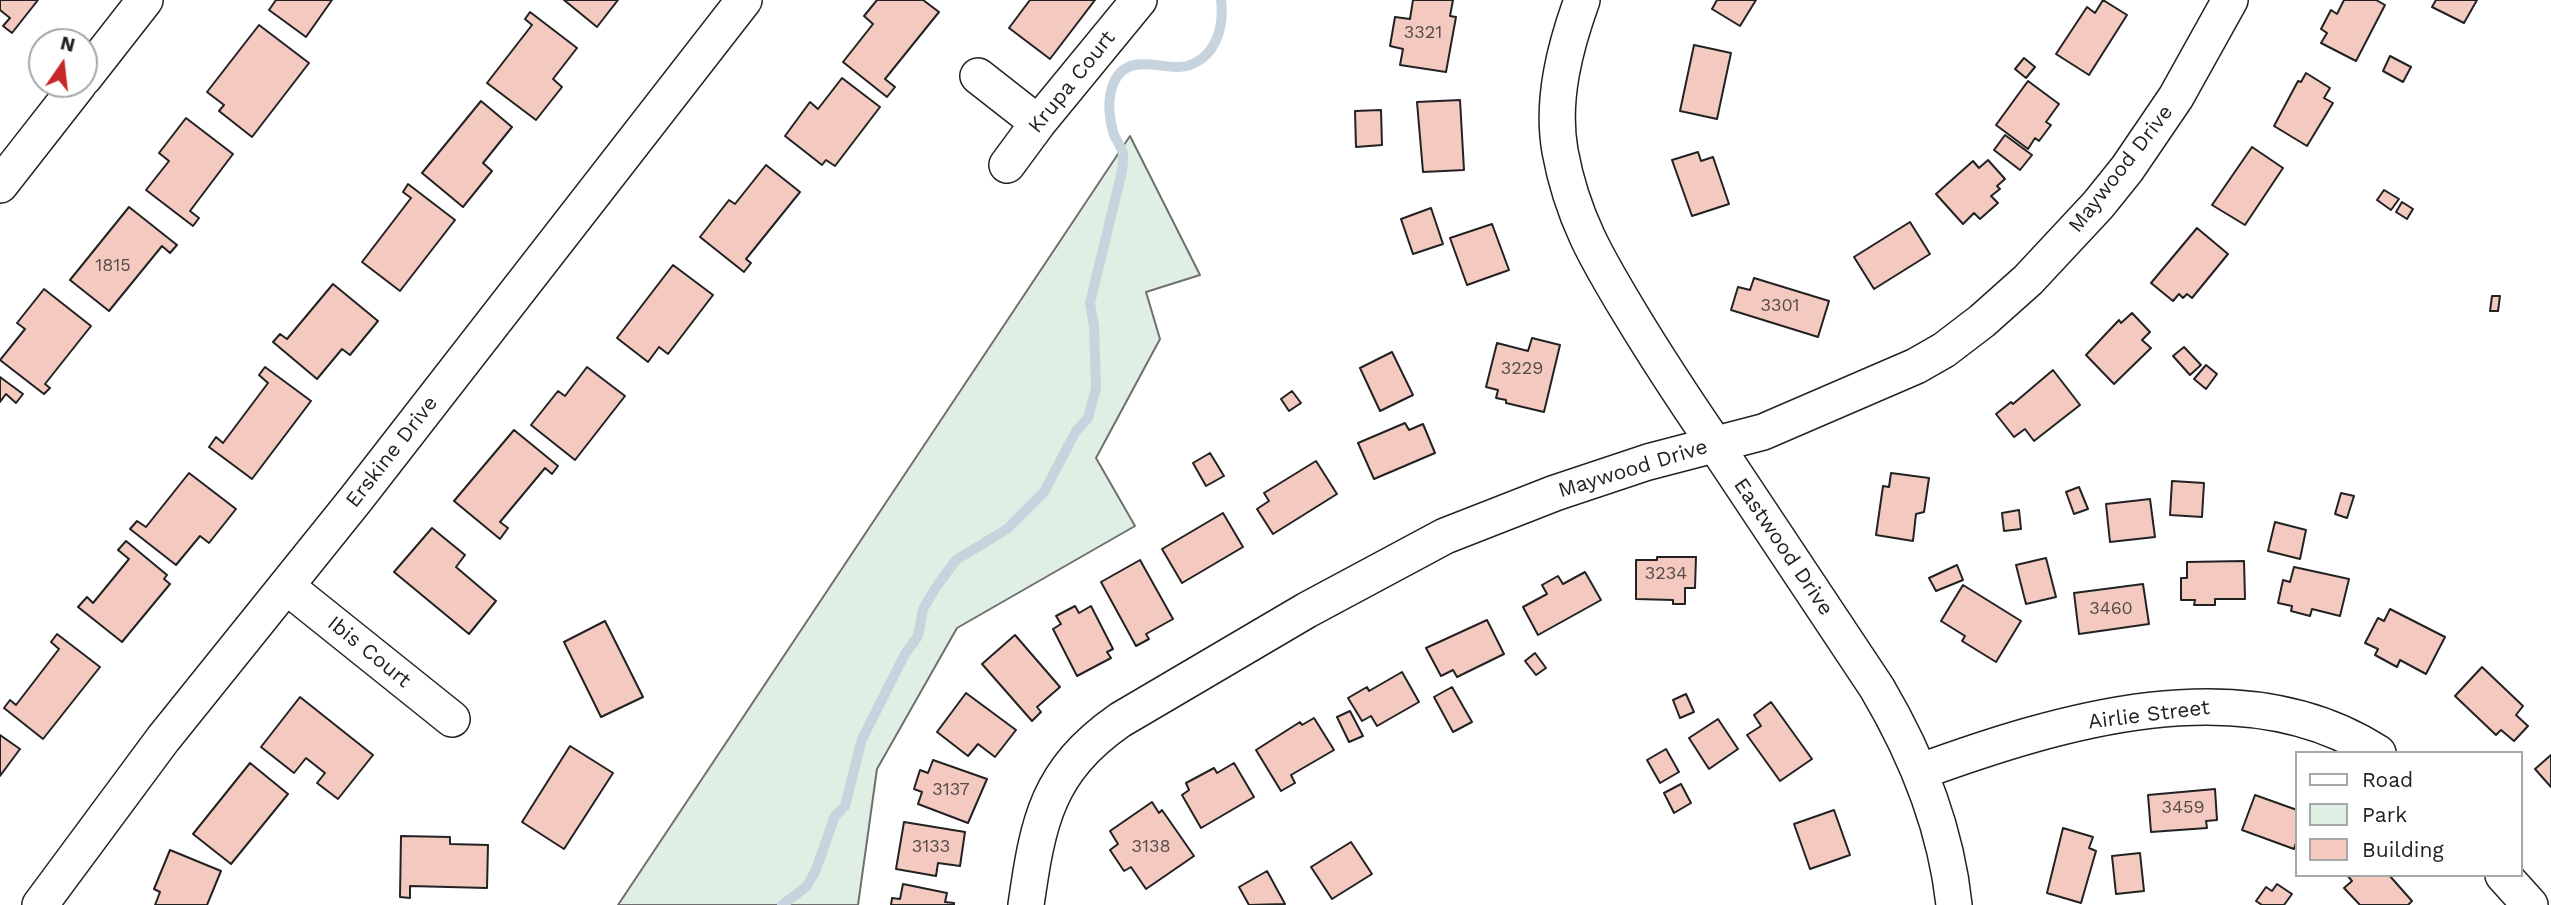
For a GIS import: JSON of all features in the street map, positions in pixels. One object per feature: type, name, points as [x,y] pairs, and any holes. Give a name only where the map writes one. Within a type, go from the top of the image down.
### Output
[{"type":"street","points":[[98,60],[145,0]]},
{"type":"street","name":"Erskine Drive","points":[[40,905],[163,739],[286,586],[744,0]]},
{"type":"street","name":"Krupa Court","points":[[1007,165],[1139,0]]},
{"type":"street","name":"Eastwood Drive","points":[[1582,0],[1563,63],[1557,101],[1559,149],[1574,210],[1592,252],[1659,361],[1901,728],[1927,790],[1951,876],[1954,905]]},
{"type":"street","name":"Maywood Drive","points":[[1026,905],[1035,845],[1053,794],[1079,752],[1121,720],[1307,610],[1445,536],[1555,493],[1647,462],[1763,432],[1916,366],[1982,321],[2028,280],[2098,205],[2127,169],[2176,97],[2230,0]]},
{"type":"street","points":[[978,76],[1038,123]]},
{"type":"street","points":[[0,185],[68,98]]},
{"type":"street","name":"Ibis Court","points":[[286,586],[452,719]]},
{"type":"street","name":"Airlie Street","points":[[1919,772],[1993,745],[2045,730],[2132,713],[2208,706],[2252,708],[2289,715],[2355,738],[2375,751]]},
{"type":"street","points":[[2504,877],[2530,905]]},
{"type":"green space","points":[[1130,136],[1200,275],[1146,292],[1160,339],[1096,458],[1135,526],[957,628],[877,769],[858,905],[618,905]]},
{"type":"building","points":[[0,0],[38,0],[12,33],[3,26],[10,18],[0,10]]},
{"type":"building","points":[[276,0],[332,0],[306,37],[269,10]]},
{"type":"building","points":[[564,0],[618,0],[597,27]]},
{"type":"building","points":[[877,0],[923,0],[939,12],[885,79],[895,87],[887,97],[843,62],[873,24],[864,16]]},
{"type":"building","points":[[1030,0],[1095,0],[1050,59],[1009,28]]},
{"type":"building","points":[[1413,0],[1453,0],[1450,16],[1456,17],[1446,72],[1400,65],[1403,49],[1390,46],[1395,17],[1410,19]]},
{"type":"building","points":[[1717,0],[1756,0],[1740,26],[1712,9]]},
{"type":"building","points":[[2103,0],[2127,15],[2089,75],[2056,54],[2087,7],[2095,13]]},
{"type":"building","points":[[2344,0],[2376,0],[2385,5],[2356,61],[2321,43],[2327,33],[2321,29],[2331,10],[2337,14]]},
{"type":"building","points":[[2436,0],[2477,0],[2464,23],[2432,7]]},
{"type":"building","points":[[530,12],[577,48],[553,79],[562,87],[536,120],[487,83],[532,25],[525,19]]},
{"type":"building","points":[[259,25],[309,63],[252,137],[219,111],[224,105],[207,92]]},
{"type":"building","points":[[1694,45],[1731,53],[1717,119],[1680,111]]},
{"type":"building","points":[[2390,56],[2411,67],[2403,82],[2383,71]]},
{"type":"building","points":[[2024,58],[2035,67],[2026,78],[2015,69]]},
{"type":"building","points":[[2306,73],[2330,88],[2324,98],[2333,103],[2307,146],[2274,126],[2298,81],[2301,82]]},
{"type":"building","points":[[842,78],[880,107],[835,166],[826,160],[822,165],[785,136],[810,102],[818,109]]},
{"type":"building","points":[[2028,81],[2059,104],[2046,122],[2051,125],[2039,141],[2035,138],[2028,149],[1996,125]]},
{"type":"building","points":[[1460,100],[1464,170],[1423,172],[1417,102]]},
{"type":"building","points":[[481,101],[512,127],[483,163],[492,171],[463,207],[422,173]]},
{"type":"building","points":[[1381,110],[1382,145],[1356,147],[1355,111]]},
{"type":"building","points":[[186,118],[233,154],[190,211],[199,218],[193,226],[146,190],[169,161],[159,153]]},
{"type":"building","points":[[2005,135],[2032,155],[2020,170],[1994,150]]},
{"type":"building","points":[[2252,147],[2283,168],[2245,225],[2212,205]]},
{"type":"building","points":[[1698,152],[1701,161],[1713,157],[1729,204],[1692,216],[1672,160]]},
{"type":"building","points":[[1988,160],[2005,179],[1997,186],[2000,189],[1991,196],[1998,203],[1980,219],[1974,213],[1963,224],[1936,194],[1973,161],[1979,168]]},
{"type":"building","points":[[766,165],[800,192],[746,259],[751,263],[744,272],[700,237],[729,200],[735,204]]},
{"type":"building","points":[[408,184],[455,220],[400,291],[362,262],[411,198],[403,192]]},
{"type":"building","points":[[2384,190],[2399,199],[2391,210],[2377,200]]},
{"type":"building","points":[[2402,202],[2413,209],[2407,219],[2396,212]]},
{"type":"building","points":[[129,207],[177,245],[170,253],[162,246],[109,311],[70,280]]},
{"type":"building","points":[[1431,208],[1443,244],[1413,254],[1401,219]]},
{"type":"building","points":[[1910,222],[1930,254],[1874,289],[1854,257]]},
{"type":"building","points":[[1492,224],[1509,270],[1467,285],[1450,238]]},
{"type":"building","points":[[2197,228],[2228,254],[2192,298],[2187,294],[2183,298],[2179,294],[2173,301],[2151,283]]},
{"type":"building","points":[[673,265],[713,295],[668,354],[659,347],[648,362],[617,338]]},
{"type":"building","points":[[1754,278],[1829,301],[1818,337],[1731,310],[1738,287],[1750,290]]},
{"type":"building","points":[[333,284],[378,321],[350,355],[342,349],[317,379],[273,342],[280,334],[287,339]]},
{"type":"building","points":[[44,289],[91,326],[45,384],[50,388],[44,394],[0,360],[25,329],[17,323]]},
{"type":"building","points":[[2492,296],[2500,296],[2498,311],[2490,311]]},
{"type":"building","points":[[2132,313],[2150,332],[2142,340],[2151,348],[2114,384],[2086,355],[2119,320],[2121,323]]},
{"type":"building","points":[[1532,338],[1560,345],[1544,412],[1506,403],[1506,400],[1496,398],[1498,390],[1486,387],[1497,343],[1528,351]]},
{"type":"building","points":[[2184,347],[2201,365],[2190,375],[2173,356]]},
{"type":"building","points":[[1392,352],[1413,395],[1380,411],[1360,368]]},
{"type":"building","points":[[2206,365],[2217,374],[2206,389],[2194,379]]},
{"type":"building","points":[[265,367],[311,401],[252,479],[209,447],[216,437],[223,443],[268,383],[259,375]]},
{"type":"building","points":[[587,367],[625,396],[575,460],[531,425],[558,391],[565,396]]},
{"type":"building","points":[[2053,370],[2080,405],[2034,441],[2025,429],[2014,437],[1996,414],[2011,402],[2013,404]]},
{"type":"building","points":[[0,377],[23,394],[16,403],[6,394],[0,402]]},
{"type":"building","points":[[1292,391],[1301,403],[1289,411],[1281,399]]},
{"type":"building","points":[[1405,423],[1409,430],[1423,424],[1435,453],[1374,479],[1358,443]]},
{"type":"building","points":[[514,430],[558,466],[552,474],[545,468],[500,522],[508,528],[500,539],[454,501]]},
{"type":"building","points":[[1210,453],[1224,476],[1206,486],[1193,463]]},
{"type":"building","points":[[1316,461],[1337,494],[1273,534],[1257,509],[1269,501],[1264,493]]},
{"type":"building","points":[[189,473],[236,509],[209,543],[200,536],[176,565],[130,529],[137,521],[146,527]]},
{"type":"building","points":[[1891,473],[1929,478],[1924,512],[1916,514],[1913,541],[1876,535],[1883,486],[1889,487]]},
{"type":"building","points":[[2172,481],[2204,483],[2202,517],[2170,515]]},
{"type":"building","points":[[2079,487],[2088,509],[2074,514],[2066,492]]},
{"type":"building","points":[[2341,493],[2354,496],[2347,518],[2335,514]]},
{"type":"building","points":[[2150,499],[2155,537],[2110,542],[2106,504]]},
{"type":"building","points":[[2019,510],[2021,529],[2004,531],[2002,513]]},
{"type":"building","points":[[1223,513],[1243,547],[1182,583],[1162,549]]},
{"type":"building","points":[[2275,522],[2306,530],[2300,559],[2268,551]]},
{"type":"building","points":[[432,528],[465,555],[456,567],[496,601],[469,634],[394,572]]},
{"type":"building","points":[[126,541],[167,575],[164,579],[170,584],[122,642],[78,607],[87,597],[93,603],[129,559],[118,550]]},
{"type":"building","points":[[1657,557],[1696,557],[1695,588],[1685,588],[1685,604],[1673,604],[1673,600],[1636,599],[1636,560],[1657,560]]},
{"type":"building","points":[[2046,558],[2056,597],[2026,604],[2016,565]]},
{"type":"building","points":[[1140,560],[1173,619],[1146,634],[1149,639],[1136,646],[1101,582]]},
{"type":"building","points":[[2244,561],[2245,599],[2215,599],[2215,605],[2194,605],[2195,600],[2181,600],[2181,578],[2187,578],[2187,562]]},
{"type":"building","points":[[1957,565],[1963,580],[1936,591],[1929,578]]},
{"type":"building","points":[[2294,567],[2349,579],[2340,616],[2312,609],[2310,616],[2291,611],[2292,606],[2278,603],[2283,580],[2290,582]]},
{"type":"building","points":[[1585,572],[1601,600],[1538,635],[1523,607],[1547,594],[1542,585],[1558,576],[1563,584]]},
{"type":"building","points":[[2143,584],[2149,624],[2079,634],[2074,593]]},
{"type":"building","points":[[1963,585],[2021,621],[1996,662],[1962,641],[1965,636],[1941,621]]},
{"type":"building","points":[[1075,606],[1079,613],[1091,606],[1113,649],[1107,652],[1111,658],[1077,676],[1053,629],[1061,624],[1056,616]]},
{"type":"building","points":[[2390,609],[2445,637],[2426,674],[2400,660],[2397,667],[2375,655],[2378,649],[2365,643],[2378,618],[2384,621]]},
{"type":"building","points":[[1487,620],[1504,654],[1457,677],[1453,670],[1441,676],[1426,648]]},
{"type":"building","points":[[605,621],[643,697],[601,717],[564,642]]},
{"type":"building","points":[[57,634],[100,667],[43,739],[4,708],[10,700],[16,705],[59,649],[51,642]]},
{"type":"building","points":[[1015,635],[1060,687],[1037,707],[1041,712],[1032,721],[982,664]]},
{"type":"building","points":[[1535,653],[1546,668],[1536,675],[1525,661]]},
{"type":"building","points":[[2482,667],[2523,706],[2516,715],[2528,726],[2514,741],[2501,730],[2496,735],[2455,696]]},
{"type":"building","points":[[1402,672],[1419,702],[1377,726],[1371,716],[1362,721],[1348,698],[1367,687],[1369,691]]},
{"type":"building","points":[[1452,687],[1472,722],[1453,732],[1434,697]]},
{"type":"building","points":[[966,693],[1016,730],[995,757],[978,744],[968,756],[937,732]]},
{"type":"building","points":[[1686,694],[1694,712],[1680,718],[1673,700]]},
{"type":"building","points":[[300,697],[373,755],[338,799],[317,783],[325,773],[306,758],[294,773],[261,747]]},
{"type":"building","points":[[1771,702],[1812,759],[1780,781],[1747,735],[1761,726],[1754,715]]},
{"type":"building","points":[[1350,711],[1363,736],[1349,742],[1337,717]]},
{"type":"building","points":[[1314,718],[1334,750],[1291,775],[1295,783],[1281,791],[1256,750],[1300,722],[1302,725]]},
{"type":"building","points":[[1718,719],[1738,749],[1709,769],[1689,738]]},
{"type":"building","points":[[0,735],[20,749],[0,776]]},
{"type":"building","points":[[570,746],[613,773],[564,849],[522,822]]},
{"type":"building","points":[[1666,749],[1679,772],[1660,783],[1647,760]]},
{"type":"building","points":[[2551,755],[2551,787],[2535,769]]},
{"type":"building","points":[[933,760],[987,779],[968,823],[918,804],[922,792],[914,789],[920,770],[928,773]]},
{"type":"building","points":[[250,763],[288,794],[231,864],[193,834]]},
{"type":"building","points":[[1234,763],[1254,797],[1201,828],[1182,795],[1189,790],[1186,783],[1214,768],[1217,773]]},
{"type":"building","points":[[1681,784],[1691,803],[1674,813],[1664,793]]},
{"type":"building","points":[[2215,789],[2217,820],[2206,821],[2207,828],[2151,832],[2148,795]]},
{"type":"building","points":[[2255,795],[2296,810],[2294,849],[2242,830]]},
{"type":"building","points":[[1152,802],[1159,813],[1162,810],[1194,856],[1146,889],[1131,867],[1124,871],[1110,850],[1118,844],[1110,831]]},
{"type":"building","points":[[1834,810],[1850,855],[1810,869],[1794,824]]},
{"type":"building","points":[[904,822],[965,832],[960,866],[938,863],[936,876],[896,869]]},
{"type":"building","points":[[2063,828],[2093,837],[2089,848],[2096,851],[2081,903],[2047,893]]},
{"type":"building","points":[[401,836],[450,837],[450,844],[488,845],[487,888],[410,886],[410,898],[400,897]]},
{"type":"building","points":[[1351,842],[1372,874],[1332,899],[1311,867]]},
{"type":"building","points":[[170,850],[221,871],[207,905],[155,905],[160,892],[154,889]]},
{"type":"building","points":[[2140,853],[2144,891],[2116,894],[2112,856]]},
{"type":"building","points":[[1267,871],[1285,904],[1249,905],[1239,887]]},
{"type":"building","points":[[2349,877],[2391,877],[2412,901],[2408,905],[2360,905],[2344,888],[2352,881]]},
{"type":"building","points":[[903,884],[947,893],[945,902],[954,905],[891,905],[892,898],[900,899]]},
{"type":"building","points":[[2277,884],[2292,894],[2284,905],[2262,905],[2256,901],[2266,887],[2272,891]]},
{"type":"waterway","points":[[782,905],[806,887],[815,872],[835,816],[845,806],[862,739],[905,654],[918,636],[923,609],[936,587],[956,560],[1007,529],[1044,492],[1076,431],[1088,418],[1096,388],[1094,326],[1090,303],[1123,164],[1122,152],[1111,122],[1109,108],[1112,88],[1120,72],[1128,67],[1138,64],[1187,66],[1205,56],[1212,48],[1219,30],[1221,0]]}]
